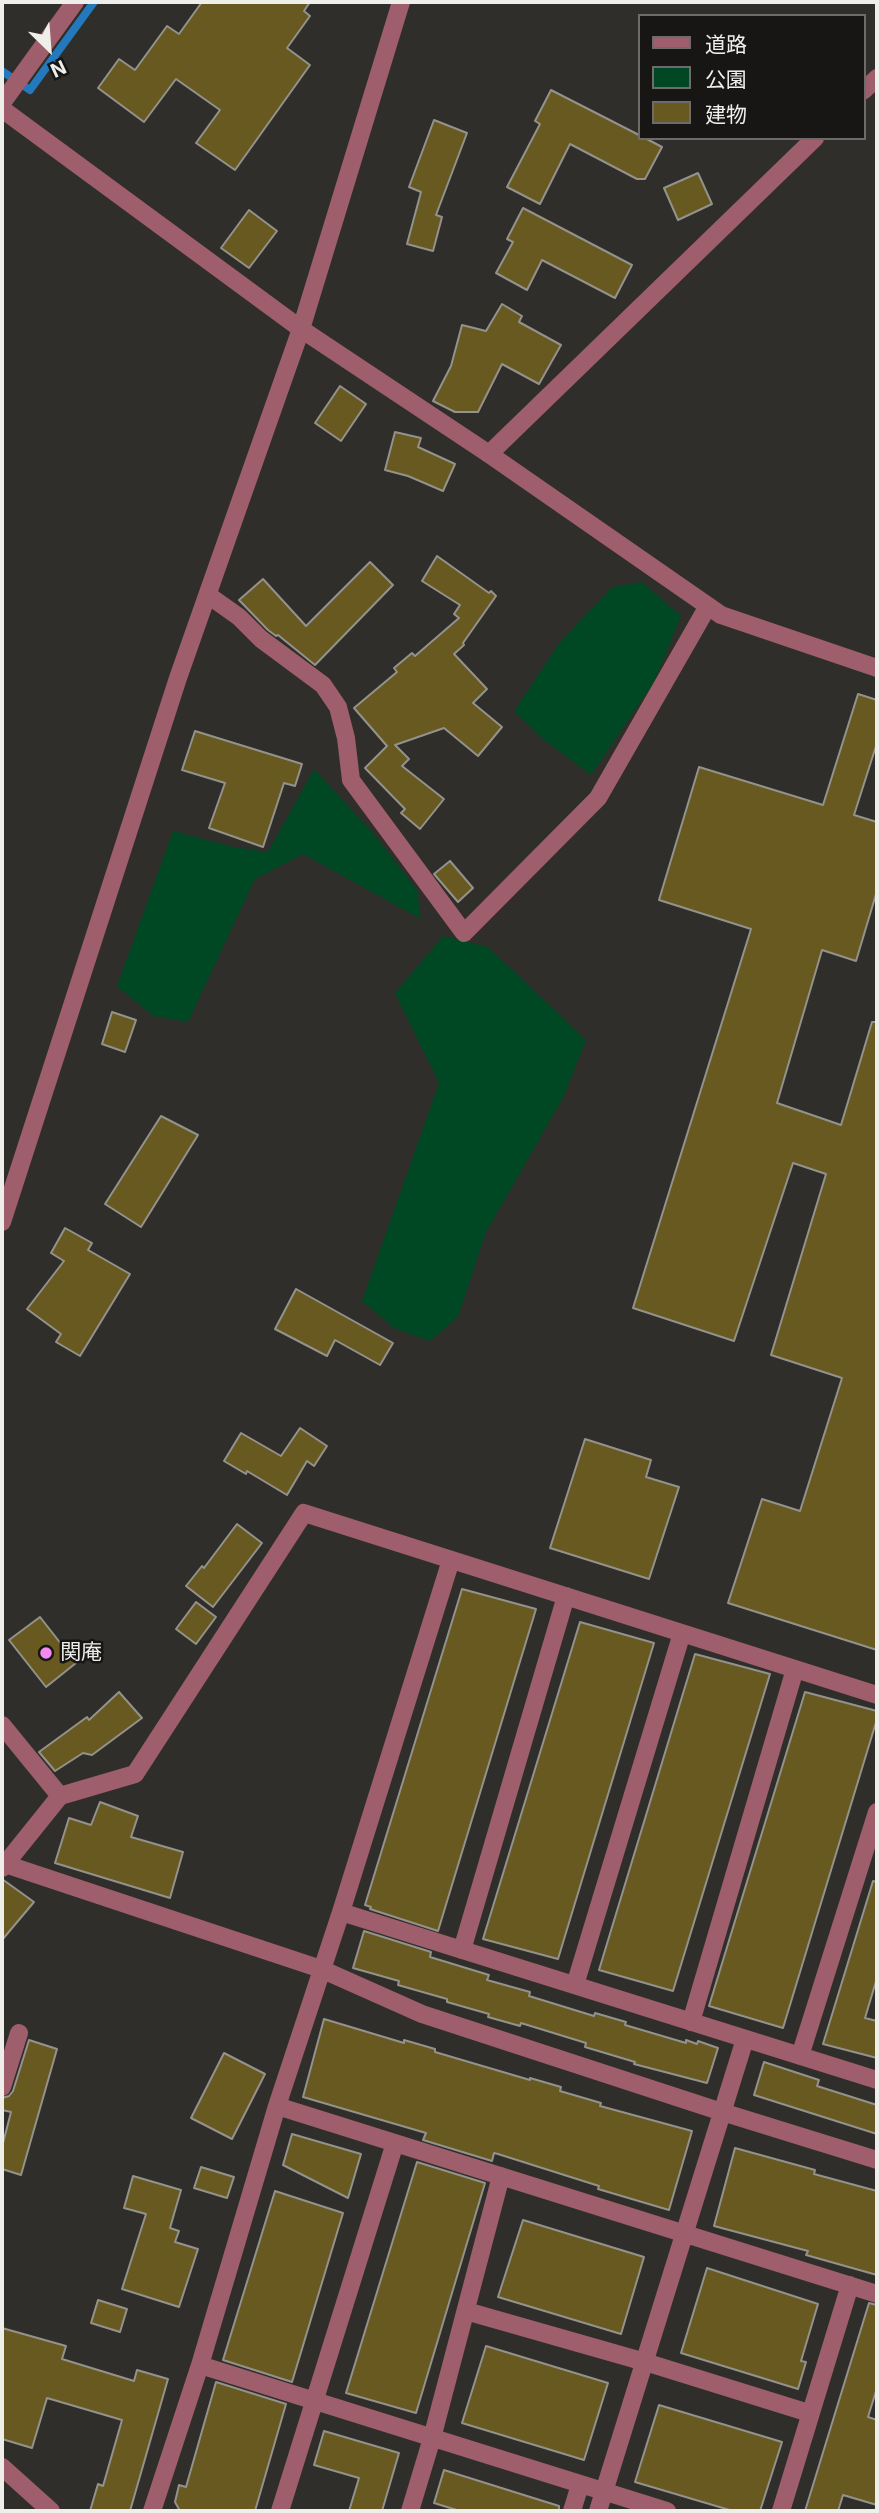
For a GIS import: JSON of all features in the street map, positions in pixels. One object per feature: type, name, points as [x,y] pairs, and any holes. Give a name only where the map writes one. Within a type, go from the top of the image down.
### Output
[{"type":"street","points":[[2,103],[75,2]]},
{"type":"street","points":[[2,1222],[178,678],[301,329],[401,2]]},
{"type":"street","points":[[2,109],[301,329],[489,454],[722,615],[877,668]]},
{"type":"street","points":[[489,454],[813,140]]},
{"type":"street","points":[[208,595],[323,685],[338,707],[346,738],[351,780],[464,933],[598,798],[708,606]]},
{"type":"street","points":[[877,1695],[304,1513],[135,1774],[60,1796],[4,1866],[321,1969],[422,2014],[877,2160]]},
{"type":"street","points":[[155,2510],[201,2365],[277,2106],[341,1912],[450,1560]]},
{"type":"street","points":[[462,1950],[566,1596]]},
{"type":"street","points":[[575,1986],[682,1633]]},
{"type":"street","points":[[691,2022],[795,1669]]},
{"type":"street","points":[[2,1725],[60,1796]]},
{"type":"street","points":[[800,2056],[877,1812]]},
{"type":"street","points":[[341,1912],[877,2080]]},
{"type":"street","points":[[2,2087],[19,2033]]},
{"type":"street","points":[[598,2511],[745,2039]]},
{"type":"street","points":[[277,2106],[877,2294]]},
{"type":"street","points":[[280,2511],[395,2143]]},
{"type":"street","points":[[410,2511],[501,2176]]},
{"type":"street","points":[[780,2511],[850,2285]]},
{"type":"street","points":[[466,2311],[645,2362],[809,2413]]},
{"type":"street","points":[[201,2365],[604,2492],[621,2505],[667,2511]]},
{"type":"street","points":[[2,2467],[51,2511]]},
{"type":"street","points":[[572,2511],[580,2485]]},
{"type":"green space","points":[[642,582],[681,616],[654,682],[591,775],[543,739],[514,711],[560,642],[612,587]]},
{"type":"green space","points":[[314,769],[373,833],[417,890],[421,919],[303,854],[255,879],[188,1022],[153,1016],[117,986],[173,831],[234,847],[268,852]]},
{"type":"green space","points":[[443,936],[488,947],[586,1040],[563,1098],[486,1232],[458,1317],[430,1341],[394,1328],[362,1301],[439,1083],[395,993]]},
{"type":"building","points":[[202,2],[310,2],[304,11],[310,16],[287,48],[310,65],[235,170],[196,143],[220,110],[176,79],[144,122],[98,88],[119,59],[135,70],[167,26],[179,34]]},
{"type":"building","points":[[551,90],[638,134],[638,140],[649,140],[662,147],[645,179],[637,179],[570,144],[540,204],[507,187],[540,124],[535,121]]},
{"type":"building","points":[[434,120],[467,133],[436,215],[442,217],[433,251],[407,244],[421,192],[409,187]]},
{"type":"building","points":[[698,173],[712,204],[678,220],[664,188]]},
{"type":"building","points":[[523,208],[632,265],[615,298],[542,260],[527,290],[496,273],[513,242],[507,239]]},
{"type":"building","points":[[249,210],[277,231],[249,268],[221,248]]},
{"type":"building","points":[[502,304],[522,316],[519,322],[561,345],[539,384],[502,364],[478,412],[455,412],[433,401],[451,366],[462,325],[486,331]]},
{"type":"building","points":[[340,386],[366,404],[341,441],[315,423]]},
{"type":"building","points":[[395,432],[421,438],[418,447],[455,464],[443,491],[408,476],[385,470]]},
{"type":"building","points":[[437,556],[496,596],[464,645],[454,654],[487,689],[473,703],[502,727],[478,756],[444,728],[395,745],[409,759],[402,766],[444,799],[420,829],[401,813],[405,809],[365,768],[387,746],[354,708],[397,672],[394,668],[412,653],[415,656],[459,618],[454,614],[460,605],[422,581]]},
{"type":"building","points":[[370,562],[393,585],[315,665],[268,630],[239,600],[263,579],[306,626]]},
{"type":"building","points":[[858,694],[877,700],[877,743],[854,815],[877,822],[877,891],[856,961],[822,950],[777,1103],[841,1125],[872,1022],[877,1022],[877,1650],[728,1603],[762,1499],[800,1511],[842,1378],[771,1355],[826,1174],[793,1163],[734,1341],[633,1308],[751,929],[659,900],[699,767],[823,805]]},
{"type":"building","points":[[195,731],[302,764],[295,786],[284,783],[263,847],[209,828],[225,783],[182,770]]},
{"type":"building","points":[[450,861],[473,888],[458,902],[434,874]]},
{"type":"building","points":[[112,1012],[136,1020],[125,1052],[102,1044]]},
{"type":"building","points":[[161,1116],[198,1135],[141,1227],[105,1204]]},
{"type":"building","points":[[65,1228],[92,1243],[88,1250],[130,1274],[80,1356],[56,1342],[61,1334],[27,1309],[64,1261],[51,1253]]},
{"type":"building","points":[[296,1289],[393,1343],[380,1365],[335,1340],[327,1356],[275,1329]]},
{"type":"building","points":[[300,1428],[327,1446],[314,1466],[307,1461],[287,1495],[247,1471],[246,1474],[224,1461],[241,1433],[281,1456]]},
{"type":"building","points":[[585,1439],[651,1460],[646,1477],[679,1487],[649,1579],[550,1548]]},
{"type":"building","points":[[237,1524],[262,1543],[213,1607],[186,1586],[202,1566],[204,1568]]},
{"type":"building","points":[[462,1589],[536,1609],[438,1931],[365,1905]]},
{"type":"building","points":[[196,1602],[216,1617],[196,1644],[176,1629]]},
{"type":"building","points":[[40,1617],[76,1663],[46,1687],[9,1640]]},
{"type":"building","points":[[580,1622],[654,1643],[558,1959],[483,1939]]},
{"type":"building","points":[[695,1654],[770,1674],[673,1991],[599,1970]]},
{"type":"building","points":[[119,1692],[142,1718],[92,1755],[83,1753],[55,1771],[39,1752],[87,1717],[89,1720]]},
{"type":"building","points":[[805,1692],[877,1711],[877,1719],[783,2028],[709,2006]]},
{"type":"building","points":[[100,1802],[138,1816],[131,1837],[183,1852],[170,1898],[55,1863],[69,1818],[91,1825]]},
{"type":"building","points":[[2,1879],[34,1902],[2,1940]]},
{"type":"building","points":[[873,1881],[877,1882],[877,1978],[865,2018],[877,2021],[877,2058],[823,2044]]},
{"type":"building","points":[[364,1931],[431,1952],[430,1957],[489,1975],[487,1980],[530,1992],[529,1996],[594,2016],[595,2013],[626,2022],[625,2025],[686,2043],[686,2040],[697,2044],[698,2041],[718,2048],[707,2083],[634,2064],[635,2062],[585,2047],[586,2043],[521,2023],[520,2026],[488,2017],[489,2014],[447,2002],[447,1999],[398,1985],[399,1981],[353,1968]]},
{"type":"building","points":[[324,2019],[561,2087],[560,2091],[601,2103],[600,2106],[692,2131],[669,2210],[598,2189],[599,2186],[498,2154],[494,2153],[492,2161],[423,2140],[426,2133],[303,2097]]},
{"type":"building","points":[[29,2040],[57,2049],[21,2175],[2,2169],[2,2147],[11,2112],[2,2110],[2,2098],[13,2091]]},
{"type":"building","points":[[224,2053],[265,2074],[232,2139],[191,2118]]},
{"type":"building","points":[[764,2062],[819,2080],[817,2086],[877,2105],[877,2134],[754,2095]]},
{"type":"building","points":[[292,2134],[361,2154],[348,2198],[283,2165]]},
{"type":"building","points":[[735,2148],[815,2170],[814,2174],[877,2191],[877,2275],[806,2255],[808,2251],[714,2226]]},
{"type":"building","points":[[417,2162],[485,2183],[416,2413],[346,2393]]},
{"type":"building","points":[[201,2167],[234,2177],[227,2198],[194,2188]]},
{"type":"building","points":[[133,2176],[181,2190],[170,2228],[179,2231],[175,2242],[198,2249],[179,2307],[122,2289],[146,2214],[124,2208]]},
{"type":"building","points":[[275,2191],[343,2213],[292,2382],[223,2360]]},
{"type":"building","points":[[523,2220],[644,2257],[621,2334],[498,2297]]},
{"type":"building","points":[[707,2268],[818,2304],[801,2361],[806,2362],[798,2389],[681,2353]]},
{"type":"building","points":[[98,2300],[127,2309],[120,2332],[91,2323]]},
{"type":"building","points":[[869,2303],[877,2305],[877,2388],[868,2417],[877,2420],[877,2505],[843,2495],[838,2511],[805,2511]]},
{"type":"building","points":[[2,2328],[66,2346],[62,2359],[134,2381],[137,2370],[168,2379],[130,2511],[90,2511],[98,2484],[103,2486],[122,2420],[47,2398],[32,2448],[2,2439]]},
{"type":"building","points":[[486,2346],[608,2383],[584,2460],[462,2423]]},
{"type":"building","points":[[216,2382],[286,2404],[255,2511],[180,2511],[175,2502],[179,2485],[186,2487]]},
{"type":"building","points":[[659,2405],[782,2442],[760,2511],[733,2511],[635,2482]]},
{"type":"building","points":[[324,2431],[399,2453],[382,2511],[349,2511],[359,2478],[314,2465]]},
{"type":"building","points":[[444,2470],[559,2506],[559,2511],[460,2511],[434,2503]]},
{"type":"waterway","points":[[2,71],[30,90],[94,2]]},
{"type":"place","name":"関庵","points":[[46,1653]]}]
